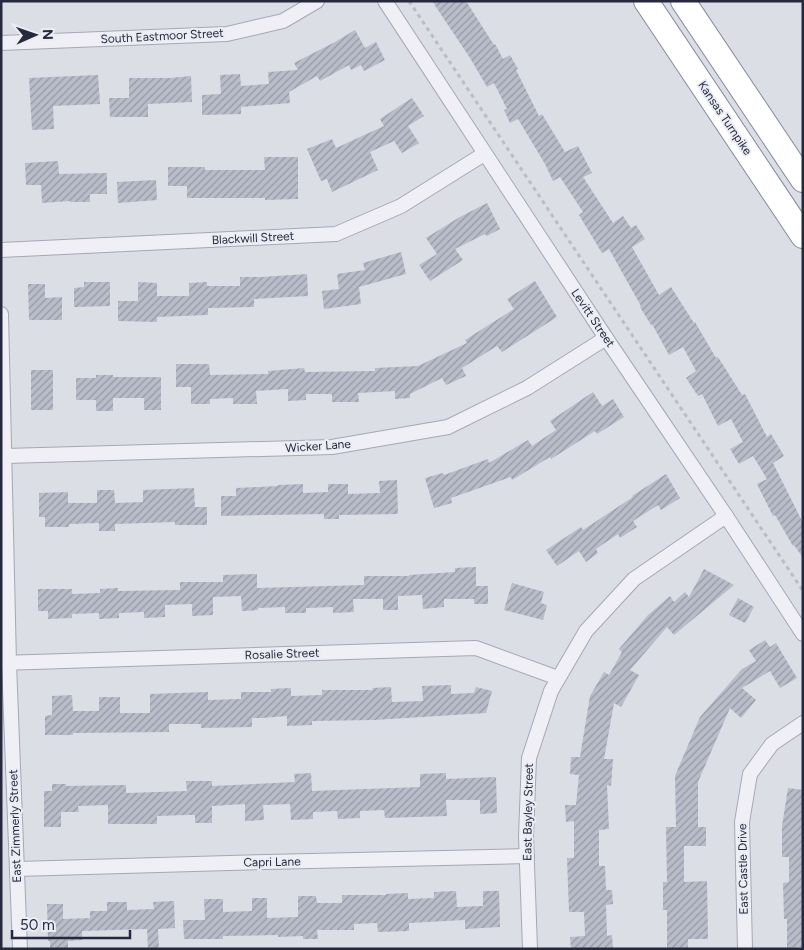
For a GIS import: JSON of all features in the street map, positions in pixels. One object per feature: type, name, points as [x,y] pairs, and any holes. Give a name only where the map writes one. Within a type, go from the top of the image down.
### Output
[{"type":"highway","name":"Kansas Turnpike","points":[[646,1],[803,236]]},
{"type":"highway","points":[[683,1],[803,180]]},
{"type":"street","name":"South Eastmoor Street","points":[[1,43],[227,34],[283,21],[317,1]]},
{"type":"street","name":"Levitt Street","points":[[384,1],[803,634]]},
{"type":"street","name":"Blackwill Street","points":[[1,250],[336,234],[401,206],[484,154]]},
{"type":"street","name":"East Zimmerly Street","points":[[1,314],[5,456],[5,663],[20,949]]},
{"type":"street","name":"Wicker Lane","points":[[5,456],[332,447],[448,427],[527,388],[606,338]]},
{"type":"street","name":"East Bayley Street","points":[[530,949],[527,856],[529,758],[551,691],[586,631],[634,579],[726,516]]},
{"type":"street","name":"Rosalie Street","points":[[5,663],[476,648],[558,678]]},
{"type":"street","name":"East Castle Drive","points":[[745,949],[742,822],[750,774],[772,744],[803,723]]},
{"type":"street","name":"Capri Lane","points":[[17,869],[527,856]]},
{"type":"path","points":[[410,1],[803,591]]},
{"type":"building","points":[[432,1],[466,1],[503,59],[510,55],[539,116],[542,114],[565,152],[578,146],[592,173],[583,177],[613,223],[623,216],[631,228],[636,225],[645,239],[632,247],[659,295],[671,287],[695,322],[716,358],[718,357],[742,395],[745,394],[767,437],[771,434],[784,456],[773,463],[803,523],[803,558],[793,546],[775,515],[773,516],[757,484],[767,479],[753,456],[739,464],[730,449],[743,442],[731,419],[718,426],[702,394],[698,396],[686,378],[696,371],[683,347],[669,355],[640,307],[609,249],[602,253],[579,215],[583,212],[560,177],[553,181],[518,119],[510,123],[504,110],[507,109],[494,83],[487,87]]},
{"type":"building","points":[[355,30],[365,48],[376,42],[385,60],[364,71],[361,65],[351,70],[349,65],[320,81],[317,76],[289,92],[290,103],[241,107],[241,114],[202,115],[202,95],[221,94],[220,75],[240,74],[241,86],[269,84],[268,72],[298,70],[294,63]]},
{"type":"building","points":[[98,75],[100,104],[53,106],[54,129],[32,130],[29,78]]},
{"type":"building","points":[[191,76],[192,102],[148,104],[148,117],[110,117],[109,98],[129,98],[129,78]]},
{"type":"building","points":[[412,98],[424,116],[408,126],[419,143],[402,153],[394,141],[370,152],[378,170],[332,192],[327,179],[321,181],[307,149],[332,139],[336,148],[384,126],[380,119]]},
{"type":"building","points":[[264,157],[298,157],[298,199],[187,198],[187,186],[168,186],[168,167],[205,167],[205,170],[265,170]]},
{"type":"building","points":[[58,161],[59,174],[107,173],[107,194],[90,194],[90,202],[42,203],[41,185],[26,185],[25,163]]},
{"type":"building","points":[[156,180],[157,200],[118,203],[117,182]]},
{"type":"building","points":[[487,203],[500,229],[487,236],[485,234],[455,249],[463,260],[430,281],[419,265],[437,254],[426,238]]},
{"type":"building","points":[[401,252],[406,274],[359,287],[361,304],[324,309],[322,291],[339,289],[337,274],[365,270],[363,263]]},
{"type":"building","points":[[307,274],[308,296],[254,299],[254,307],[208,308],[208,315],[157,317],[157,322],[118,321],[118,301],[138,301],[138,282],[157,283],[157,296],[189,296],[189,283],[207,282],[207,286],[240,286],[240,277]]},
{"type":"building","points":[[535,281],[557,317],[502,352],[497,346],[462,368],[466,376],[446,385],[442,378],[410,394],[410,398],[395,399],[395,391],[358,393],[359,402],[332,402],[332,394],[306,394],[306,400],[288,401],[288,389],[256,391],[257,404],[233,404],[233,398],[210,399],[210,404],[191,404],[191,387],[176,387],[176,364],[209,364],[210,375],[268,374],[268,371],[304,368],[305,372],[375,371],[375,368],[418,366],[467,343],[465,340],[514,309],[507,299]]},
{"type":"building","points":[[84,282],[110,282],[110,306],[74,307],[74,288],[84,287]]},
{"type":"building","points":[[28,284],[45,284],[45,298],[62,297],[62,320],[29,320]]},
{"type":"building","points":[[31,370],[53,370],[53,410],[31,410]]},
{"type":"building","points":[[96,375],[161,377],[161,410],[144,410],[144,398],[113,398],[113,411],[96,411],[96,400],[76,400],[76,378],[96,378]]},
{"type":"building","points":[[593,392],[602,406],[613,399],[624,417],[597,434],[595,431],[551,459],[550,457],[512,480],[511,477],[451,498],[452,503],[434,508],[425,478],[443,473],[444,475],[488,459],[489,463],[528,440],[532,446],[556,430],[550,421]]},
{"type":"building","points":[[666,474],[680,498],[661,510],[658,505],[633,521],[637,527],[620,538],[618,534],[596,549],[598,553],[586,562],[579,551],[557,566],[546,550],[581,527],[583,530]]},
{"type":"building","points":[[397,480],[398,514],[339,515],[339,519],[324,519],[324,514],[221,516],[221,496],[236,496],[236,488],[303,484],[303,493],[328,492],[328,484],[348,484],[348,494],[380,493],[379,481]]},
{"type":"building","points":[[194,488],[195,507],[207,507],[207,525],[175,525],[175,522],[115,524],[115,531],[99,531],[99,523],[69,524],[69,527],[45,527],[45,517],[39,517],[39,493],[68,492],[68,503],[97,503],[97,490],[114,490],[115,503],[143,502],[143,490]]},
{"type":"building","points":[[476,567],[476,586],[488,586],[488,604],[474,604],[474,599],[444,599],[444,607],[423,609],[422,595],[398,596],[398,610],[383,610],[383,599],[353,599],[354,612],[333,613],[333,607],[306,608],[306,613],[285,613],[285,607],[258,608],[258,610],[242,611],[241,596],[213,597],[213,615],[192,616],[192,604],[165,605],[165,617],[144,618],[144,612],[119,613],[119,618],[99,619],[99,613],[72,614],[72,618],[48,619],[48,611],[38,611],[38,589],[72,589],[72,594],[100,593],[100,589],[118,588],[118,591],[180,590],[180,582],[223,582],[223,575],[257,574],[257,588],[364,585],[364,576],[409,576],[455,572],[455,568]]},
{"type":"building","points":[[704,569],[734,585],[674,635],[667,627],[630,670],[639,675],[621,707],[614,703],[604,759],[613,759],[611,786],[607,785],[609,829],[599,830],[599,866],[605,866],[606,890],[612,890],[613,904],[606,905],[607,936],[612,935],[613,949],[571,949],[570,937],[585,936],[584,912],[569,912],[567,858],[574,858],[574,821],[566,822],[565,805],[576,805],[579,775],[570,774],[571,757],[580,757],[590,696],[604,672],[609,675],[622,652],[619,649],[648,615],[670,596],[674,602],[685,592],[689,597]]},
{"type":"building","points":[[512,583],[544,592],[541,603],[547,605],[543,620],[504,610]]},
{"type":"building","points":[[738,598],[754,607],[745,623],[729,615]]},
{"type":"building","points":[[765,640],[770,647],[776,643],[797,678],[780,688],[770,671],[742,688],[756,700],[741,718],[730,708],[698,782],[698,827],[706,827],[706,846],[684,846],[684,882],[707,881],[708,939],[688,939],[688,949],[667,949],[667,910],[663,910],[663,882],[667,882],[666,827],[676,827],[675,776],[700,717],[742,669],[756,661],[749,650]]},
{"type":"building","points":[[451,685],[451,694],[474,693],[476,687],[492,691],[486,713],[374,720],[312,721],[312,725],[287,726],[287,716],[252,718],[252,727],[201,728],[201,724],[169,724],[169,732],[45,735],[45,716],[52,715],[52,696],[72,695],[73,711],[99,711],[99,697],[120,697],[120,713],[150,713],[150,694],[208,692],[208,700],[241,699],[241,692],[271,692],[271,689],[291,688],[291,696],[322,695],[322,690],[373,690],[372,688],[391,687],[392,702],[423,701],[422,686]]},
{"type":"building","points":[[311,773],[312,791],[420,787],[420,774],[446,773],[446,779],[496,777],[497,813],[480,814],[480,800],[446,800],[447,816],[385,818],[384,810],[360,811],[360,818],[338,819],[337,811],[313,812],[313,819],[291,820],[290,804],[263,805],[264,820],[245,821],[245,804],[212,806],[212,823],[195,823],[195,815],[187,815],[157,816],[157,824],[108,824],[108,805],[78,806],[79,812],[61,812],[61,827],[44,827],[44,791],[52,791],[52,784],[66,784],[66,786],[126,785],[126,793],[187,791],[186,781],[212,781],[212,786],[295,782],[294,774]]},
{"type":"building","points":[[788,788],[803,790],[803,947],[787,948],[787,919],[784,919],[783,883],[789,882],[789,857],[782,857],[782,826]]},
{"type":"building","points":[[456,891],[457,907],[483,906],[483,891],[499,891],[500,927],[465,929],[465,920],[409,923],[409,931],[378,932],[377,923],[354,924],[354,930],[317,930],[318,939],[303,939],[303,936],[278,937],[278,935],[223,936],[223,939],[184,939],[183,920],[205,920],[204,899],[223,899],[223,912],[252,911],[252,898],[267,898],[267,918],[298,917],[298,896],[316,896],[317,903],[342,903],[342,895],[408,893],[408,899],[434,898],[434,892]]},
{"type":"building","points":[[174,901],[175,928],[158,929],[159,949],[148,949],[147,929],[82,931],[82,940],[68,941],[68,949],[50,949],[47,904],[63,904],[63,919],[90,918],[90,911],[107,911],[107,902],[127,902],[127,910],[154,909],[153,902]]}]
